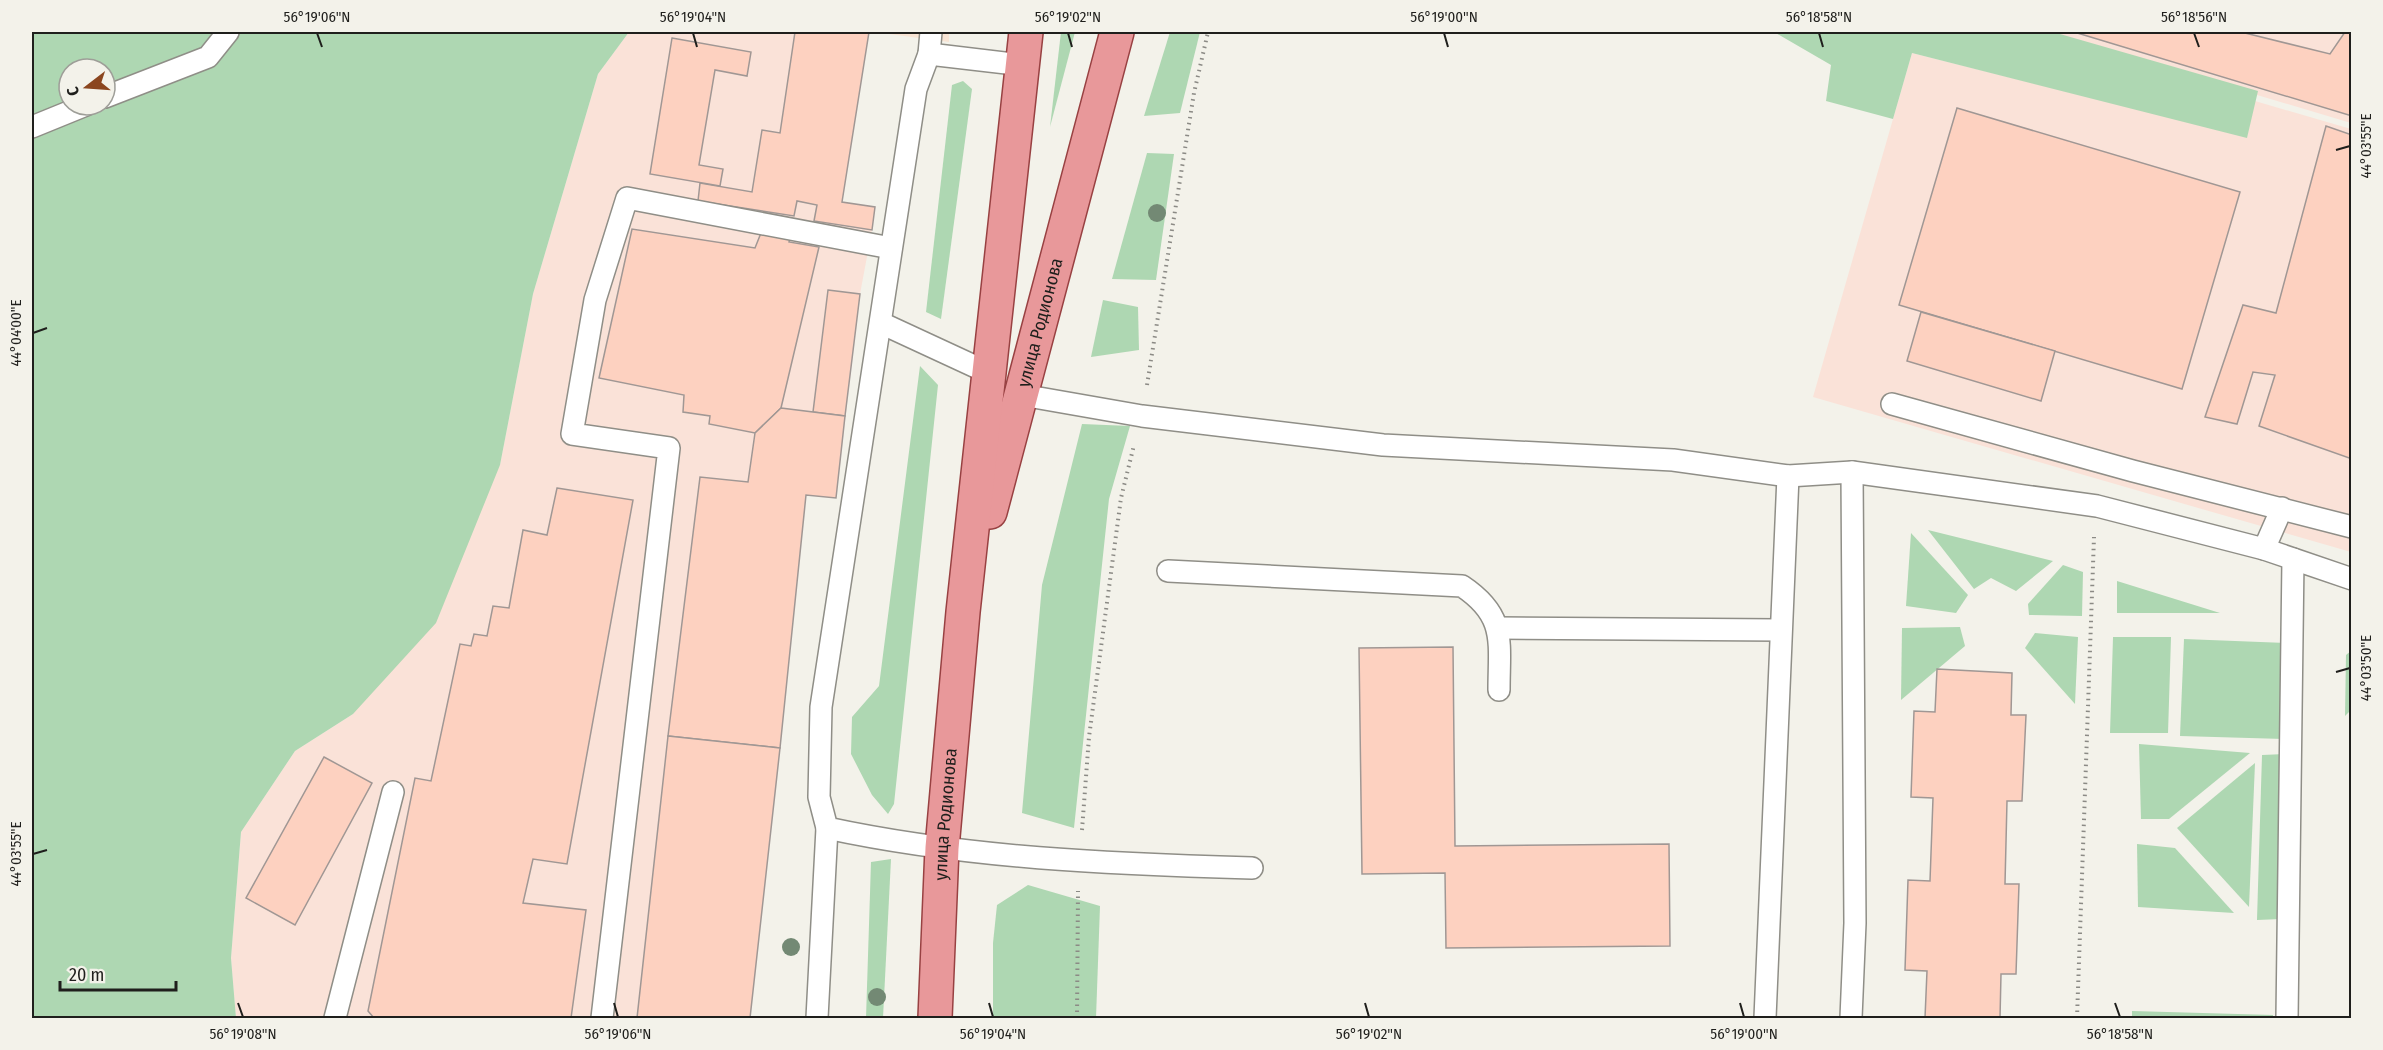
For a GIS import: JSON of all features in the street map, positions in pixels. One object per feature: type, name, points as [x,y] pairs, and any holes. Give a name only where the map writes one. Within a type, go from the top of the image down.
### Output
[{"type":"main road","name":"улица Родионова","points":[[935,1018],[942,848],[963,612],[1026,32]]},
{"type":"main road","name":"улица Родионова","points":[[963,612],[1117,32]]},
{"type":"lane","points":[[117,92],[208,57],[228,32]]},
{"type":"lane","points":[[817,1018],[827,828],[819,797],[821,707],[916,89],[929,54],[931,32]]},
{"type":"lane","points":[[929,54],[1022,65]]},
{"type":"lane","points":[[32,126],[57,116]]},
{"type":"lane","points":[[602,1018],[669,448],[572,434],[595,300],[627,198],[891,248]]},
{"type":"lane","points":[[881,323],[989,373]]},
{"type":"lane","points":[[1022,395],[1142,416],[1383,445],[1673,460],[1788,476],[1852,472],[2097,506],[2264,549],[2352,579]]},
{"type":"lane","points":[[1892,404],[2133,471],[2352,527]]},
{"type":"lane","points":[[1851,1018],[1855,923],[1852,472]]},
{"type":"lane","points":[[1766,1018],[1788,476]]},
{"type":"lane","points":[[2264,549],[2282,508]]},
{"type":"lane","points":[[2287,1018],[2293,559]]},
{"type":"lane","points":[[1168,571],[1462,586],[1480,598],[1499,628],[1499,690]]},
{"type":"lane","points":[[1499,628],[1780,630]]},
{"type":"lane","points":[[335,1018],[393,792]]},
{"type":"lane","points":[[827,828],[881,840],[942,848],[1152,865],[1252,868]]},
{"type":"path","points":[[1077,1018],[1080,859],[1089,737],[1120,498],[1142,416],[1194,93],[1208,32]]},
{"type":"path","points":[[2077,1018],[2091,572]]},
{"type":"shaded area","points":[[629,32],[869,32],[842,202],[872,230],[860,294],[836,498],[806,495],[750,1018],[236,1018],[231,958],[241,832],[295,751],[353,714],[500,465],[533,294],[598,74]]},
{"type":"shaded area","points":[[874,32],[949,32],[949,42]]},
{"type":"shaded area","points":[[2047,32],[2351,32],[2351,123]]},
{"type":"shaded area","points":[[1912,53],[2247,137],[2255,101],[2351,129],[2351,552],[1813,397]]},
{"type":"green space","points":[[32,32],[629,32],[598,74],[533,294],[500,465],[436,623],[353,714],[295,751],[241,832],[231,958],[236,1018],[32,1018]]},
{"type":"green space","points":[[1061,32],[1075,32],[1050,127]]},
{"type":"green space","points":[[1170,32],[1200,32],[1180,113],[1144,116]]},
{"type":"green space","points":[[1774,32],[2053,32],[2258,91],[2247,138],[1912,53],[1893,119],[1826,101],[1831,65]]},
{"type":"green space","points":[[963,81],[972,89],[941,319],[926,312],[952,85]]},
{"type":"green space","points":[[1147,153],[1174,154],[1156,280],[1112,279]]},
{"type":"green space","points":[[1103,300],[1138,307],[1139,350],[1091,357]]},
{"type":"green space","points":[[920,366],[938,385],[894,804],[888,814],[872,795],[851,754],[852,717],[879,686]]},
{"type":"green space","points":[[1082,424],[1130,426],[1109,499],[1074,828],[1022,813],[1042,585]]},
{"type":"green space","points":[[1928,530],[2053,561],[2016,591],[1991,578],[1974,589]]},
{"type":"green space","points":[[1911,533],[1968,595],[1956,613],[1906,606]]},
{"type":"green space","points":[[2063,565],[2083,572],[2082,616],[2029,615],[2028,604]]},
{"type":"green space","points":[[2117,581],[2220,613],[2117,613]]},
{"type":"green space","points":[[1960,627],[1965,646],[1901,700],[1902,628]]},
{"type":"green space","points":[[2035,633],[2078,637],[2075,704],[2025,648]]},
{"type":"green space","points":[[2113,637],[2171,637],[2168,733],[2110,733]]},
{"type":"green space","points":[[2184,639],[2286,643],[2284,739],[2180,736]]},
{"type":"green space","points":[[2351,651],[2351,710],[2345,716],[2346,655]]},
{"type":"green space","points":[[2139,744],[2250,753],[2169,819],[2141,819]]},
{"type":"green space","points":[[2285,754],[2281,919],[2257,920],[2262,755]]},
{"type":"green space","points":[[2255,763],[2249,907],[2177,828]]},
{"type":"green space","points":[[2137,844],[2175,848],[2234,913],[2138,907]]},
{"type":"green space","points":[[891,859],[883,1018],[866,1018],[871,862]]},
{"type":"green space","points":[[1028,885],[1100,906],[1096,1018],[993,1018],[993,943],[997,905]]},
{"type":"green space","points":[[2132,1011],[2273,1015],[2273,1018],[2132,1018]]},
{"type":"building","points":[[795,32],[869,32],[842,202],[875,207],[872,230],[814,221],[817,205],[797,201],[794,216],[698,201],[700,183],[752,192],[762,130],[780,133]]},
{"type":"building","points":[[2074,32],[2241,32],[2330,54],[2345,32],[2352,32],[2352,116]]},
{"type":"building","points":[[672,38],[751,52],[747,76],[715,70],[699,165],[723,169],[720,186],[650,174]]},
{"type":"building","points":[[1957,108],[2240,192],[2182,389],[1899,305]]},
{"type":"building","points":[[2326,126],[2352,135],[2352,459],[2259,426],[2275,375],[2253,372],[2237,424],[2205,417],[2243,305],[2276,313]]},
{"type":"building","points":[[763,228],[791,235],[789,242],[819,247],[781,408],[755,433],[709,424],[710,416],[683,412],[684,395],[599,378],[632,229],[755,248]]},
{"type":"building","points":[[828,290],[860,294],[845,416],[813,412]]},
{"type":"building","points":[[1921,312],[2055,351],[2041,401],[1907,361]]},
{"type":"building","points":[[781,408],[845,416],[836,498],[806,495],[780,748],[668,736],[700,477],[748,482],[755,433]]},
{"type":"building","points":[[557,488],[633,500],[567,864],[533,859],[523,903],[586,910],[571,1018],[374,1018],[368,1011],[415,778],[431,781],[460,644],[471,646],[474,634],[487,636],[493,606],[509,608],[523,530],[547,535]]},
{"type":"building","points":[[1453,647],[1455,846],[1669,844],[1670,946],[1446,948],[1445,873],[1362,874],[1359,648]]},
{"type":"building","points":[[1937,669],[2012,673],[2011,715],[2026,715],[2022,801],[2007,801],[2005,884],[2019,884],[2016,974],[2001,974],[2000,1018],[1925,1018],[1927,971],[1905,970],[1908,880],[1930,881],[1933,798],[1911,797],[1914,711],[1935,712]]},
{"type":"building","points":[[668,736],[780,748],[750,1018],[637,1018]]},
{"type":"building","points":[[324,757],[372,783],[295,925],[246,898]]}]
